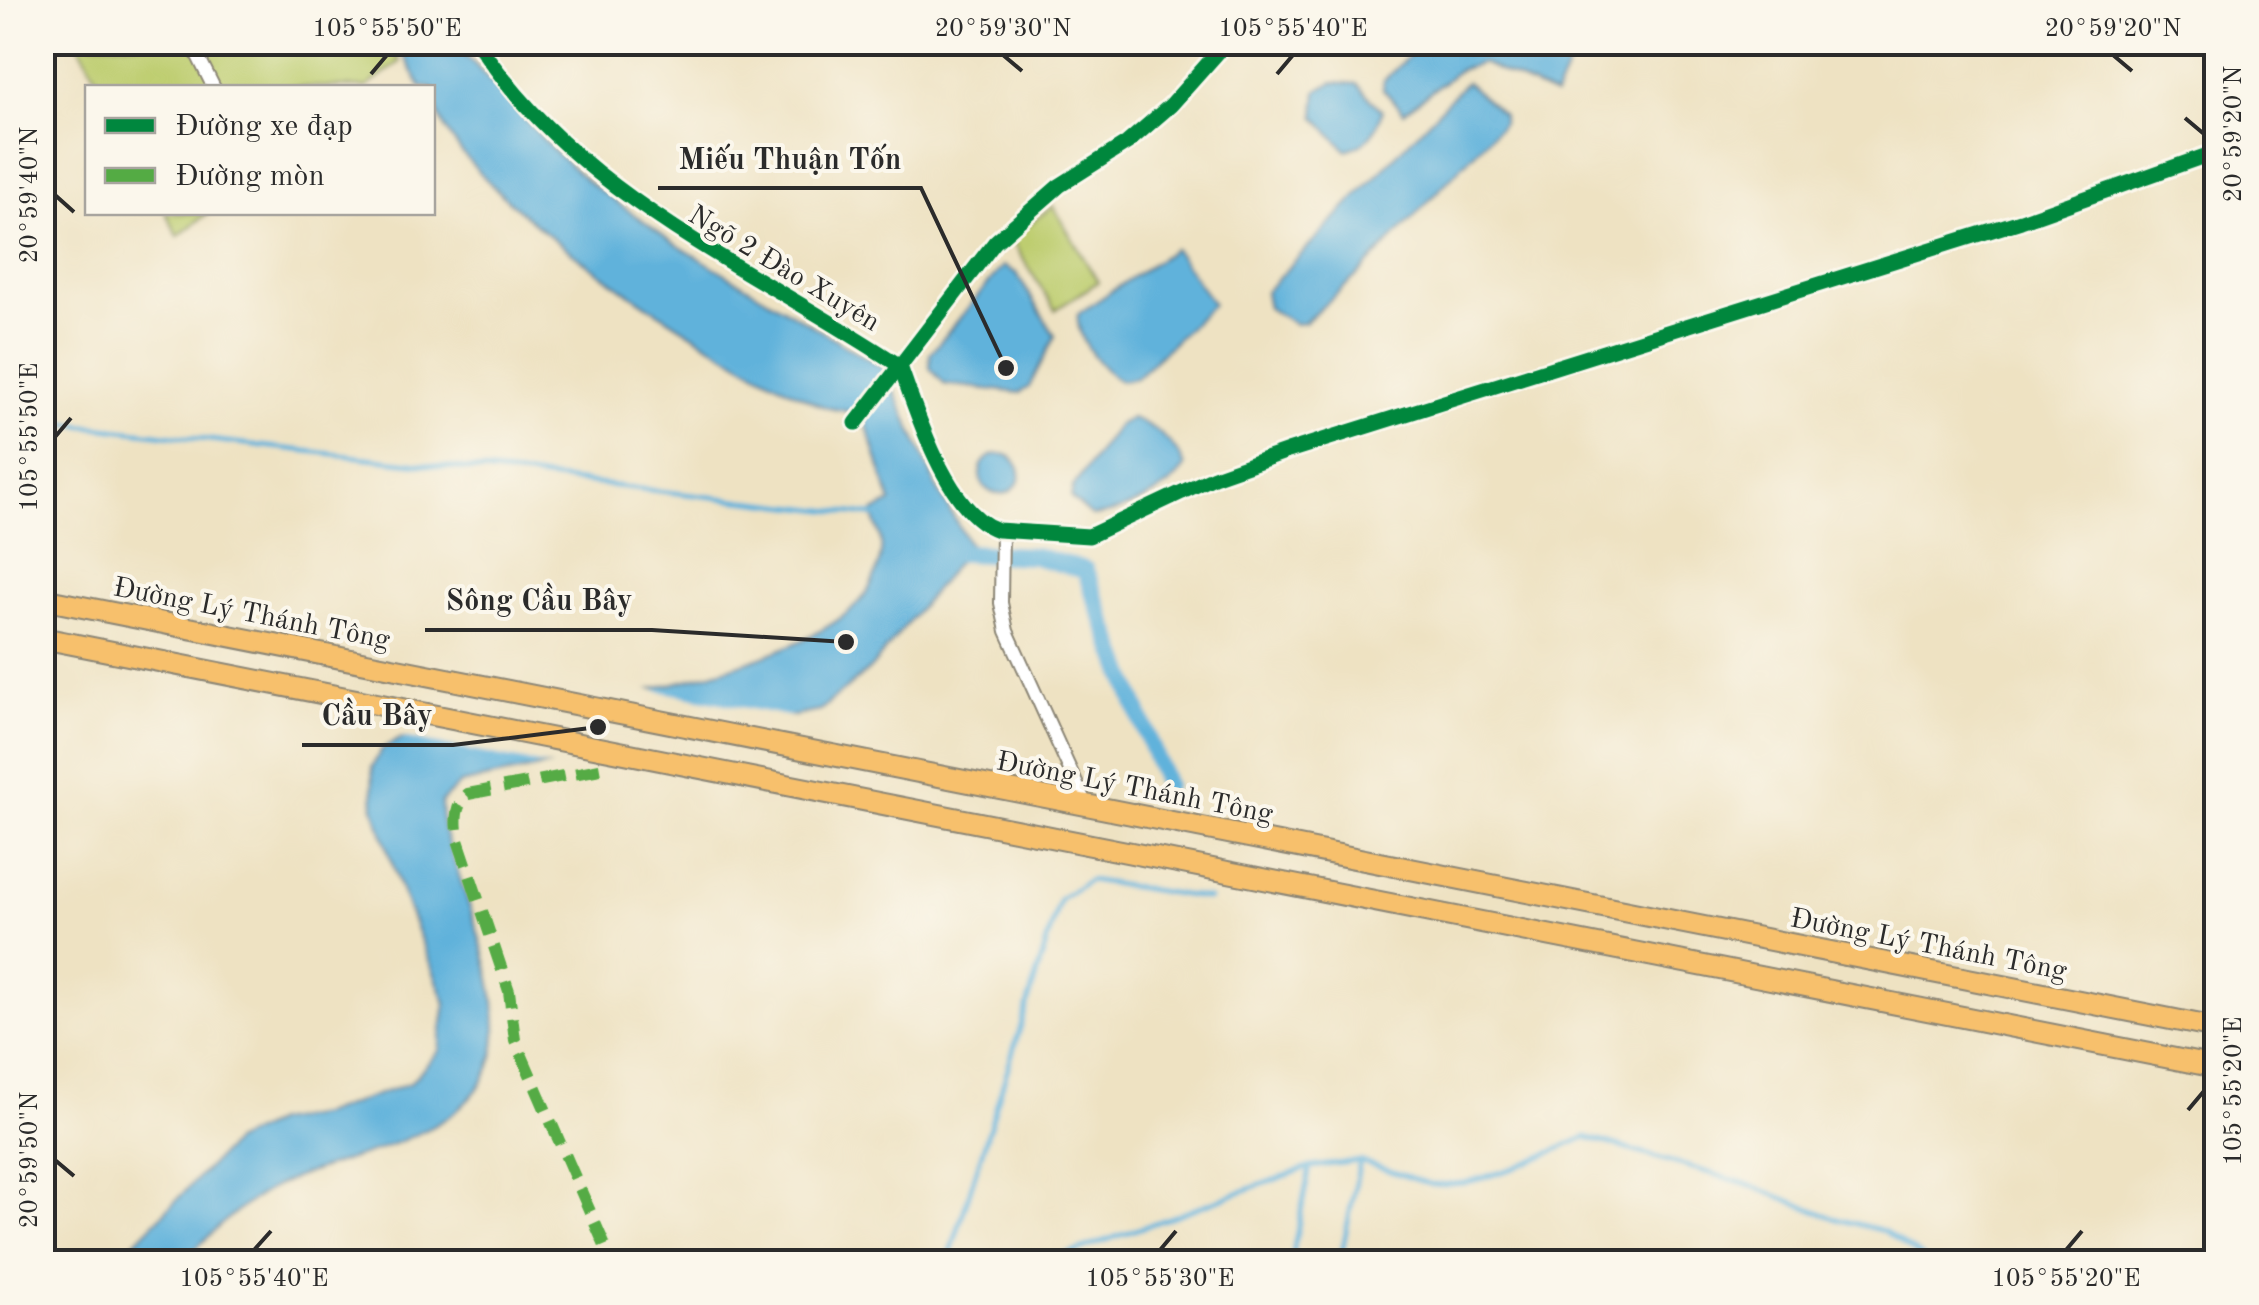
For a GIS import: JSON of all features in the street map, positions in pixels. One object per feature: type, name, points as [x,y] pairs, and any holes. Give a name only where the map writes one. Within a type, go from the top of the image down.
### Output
[{"type":"main road","name":"Đường Lý Thánh Tông","points":[[42,599],[2216,1028]]},
{"type":"main road","points":[[115,652],[120,614]]},
{"type":"main road","points":[[42,638],[2216,1067]]},
{"type":"main road","points":[[1123,852],[1130,814]]},
{"type":"street","points":[[190,42],[212,85]]},
{"type":"street","name":"Ngõ 2 Đào Xuyên","points":[[478,42],[532,114],[589,169],[704,250],[823,315],[896,370]]},
{"type":"street","points":[[856,422],[972,270],[1014,223],[1142,130],[1171,105],[1227,42]]},
{"type":"street","points":[[896,370],[948,482],[985,523],[1002,537],[1089,536],[1214,477],[1288,451],[1505,386],[1834,276],[2021,221],[2216,152]]},
{"type":"street","points":[[1002,537],[1001,604],[1012,644],[1086,805]]},
{"type":"green space","points":[[78,43],[389,43],[400,62],[370,85],[101,85]]},
{"type":"green space","points":[[1053,206],[1098,282],[1055,310],[1010,238]]},
{"type":"green space","points":[[167,215],[205,215],[178,236]]},
{"type":"water","points":[[1423,42],[1578,43],[1555,96],[1482,63],[1459,70],[1404,112],[1383,89],[1383,81]]},
{"type":"water","points":[[397,43],[455,43],[555,152],[591,184],[674,243],[885,369],[938,490],[970,546],[871,668],[819,711],[460,784],[441,802],[442,824],[484,953],[496,1030],[490,1067],[472,1096],[445,1119],[412,1136],[270,1189],[235,1213],[183,1262],[116,1262],[233,1142],[275,1122],[321,1115],[410,1083],[439,1051],[446,1003],[401,890],[374,808],[372,767],[382,749],[402,738],[652,689],[723,670],[786,647],[836,622],[867,592],[880,561],[881,542],[873,513],[891,502],[864,417],[820,405],[778,384],[594,269],[532,221],[481,174],[445,129],[435,85],[420,85]]},
{"type":"water","points":[[1333,82],[1357,84],[1382,111],[1370,137],[1346,150],[1315,116],[1317,91]]},
{"type":"water","points":[[1466,82],[1503,115],[1503,123],[1361,272],[1304,323],[1295,324],[1268,308],[1265,292]]},
{"type":"water","points":[[1174,249],[1213,304],[1136,378],[1120,381],[1091,352],[1078,314]]},
{"type":"water","points":[[1003,266],[1016,273],[1055,336],[1029,387],[1020,393],[944,384],[930,368],[930,354]]},
{"type":"water","points":[[1131,418],[1163,436],[1185,466],[1169,484],[1144,500],[1092,516],[1071,498],[1073,487],[1118,425]]},
{"type":"water","points":[[1000,454],[1014,460],[1020,474],[1014,488],[1000,494],[986,488],[980,474],[986,460]]},
{"type":"pier","points":[[633,686],[808,720],[569,770],[397,736]]},
{"type":"waterway","points":[[42,421],[879,516]]},
{"type":"waterway","points":[[942,552],[1034,556],[1085,570],[1166,785]]},
{"type":"waterway","points":[[948,1262],[1060,899],[1089,880],[1209,899]]},
{"type":"waterway","points":[[1046,1262],[1310,1167],[1360,1161],[1433,1185],[1465,1183],[1515,1168],[1586,1137],[1744,1183],[1837,1219],[1884,1231],[1929,1262]]},
{"type":"waterway","points":[[1340,1262],[1360,1161]]},
{"type":"waterway","points":[[1291,1262],[1310,1167]]},
{"type":"marked path","points":[[600,769],[468,794],[460,804],[456,821],[458,840],[509,991],[515,1040],[612,1262]]},
{"type":"cycle path","points":[[477,42],[519,97],[565,145],[617,187],[727,261],[900,366]]},
{"type":"cycle path","points":[[856,423],[995,242],[1059,186],[1127,143],[1171,105],[1227,42]]},
{"type":"cycle path","points":[[900,366],[936,459],[964,504],[980,520],[998,530],[1089,536],[1214,477],[1288,451],[2021,221],[2216,152]]},
{"type":"place","name":"Miếu Thuận Tốn","points":[[1006,368]]},
{"type":"place","name":"Sông Cầu Bây","points":[[846,642]]},
{"type":"place","name":"Cầu Bây","points":[[598,727]]}]
